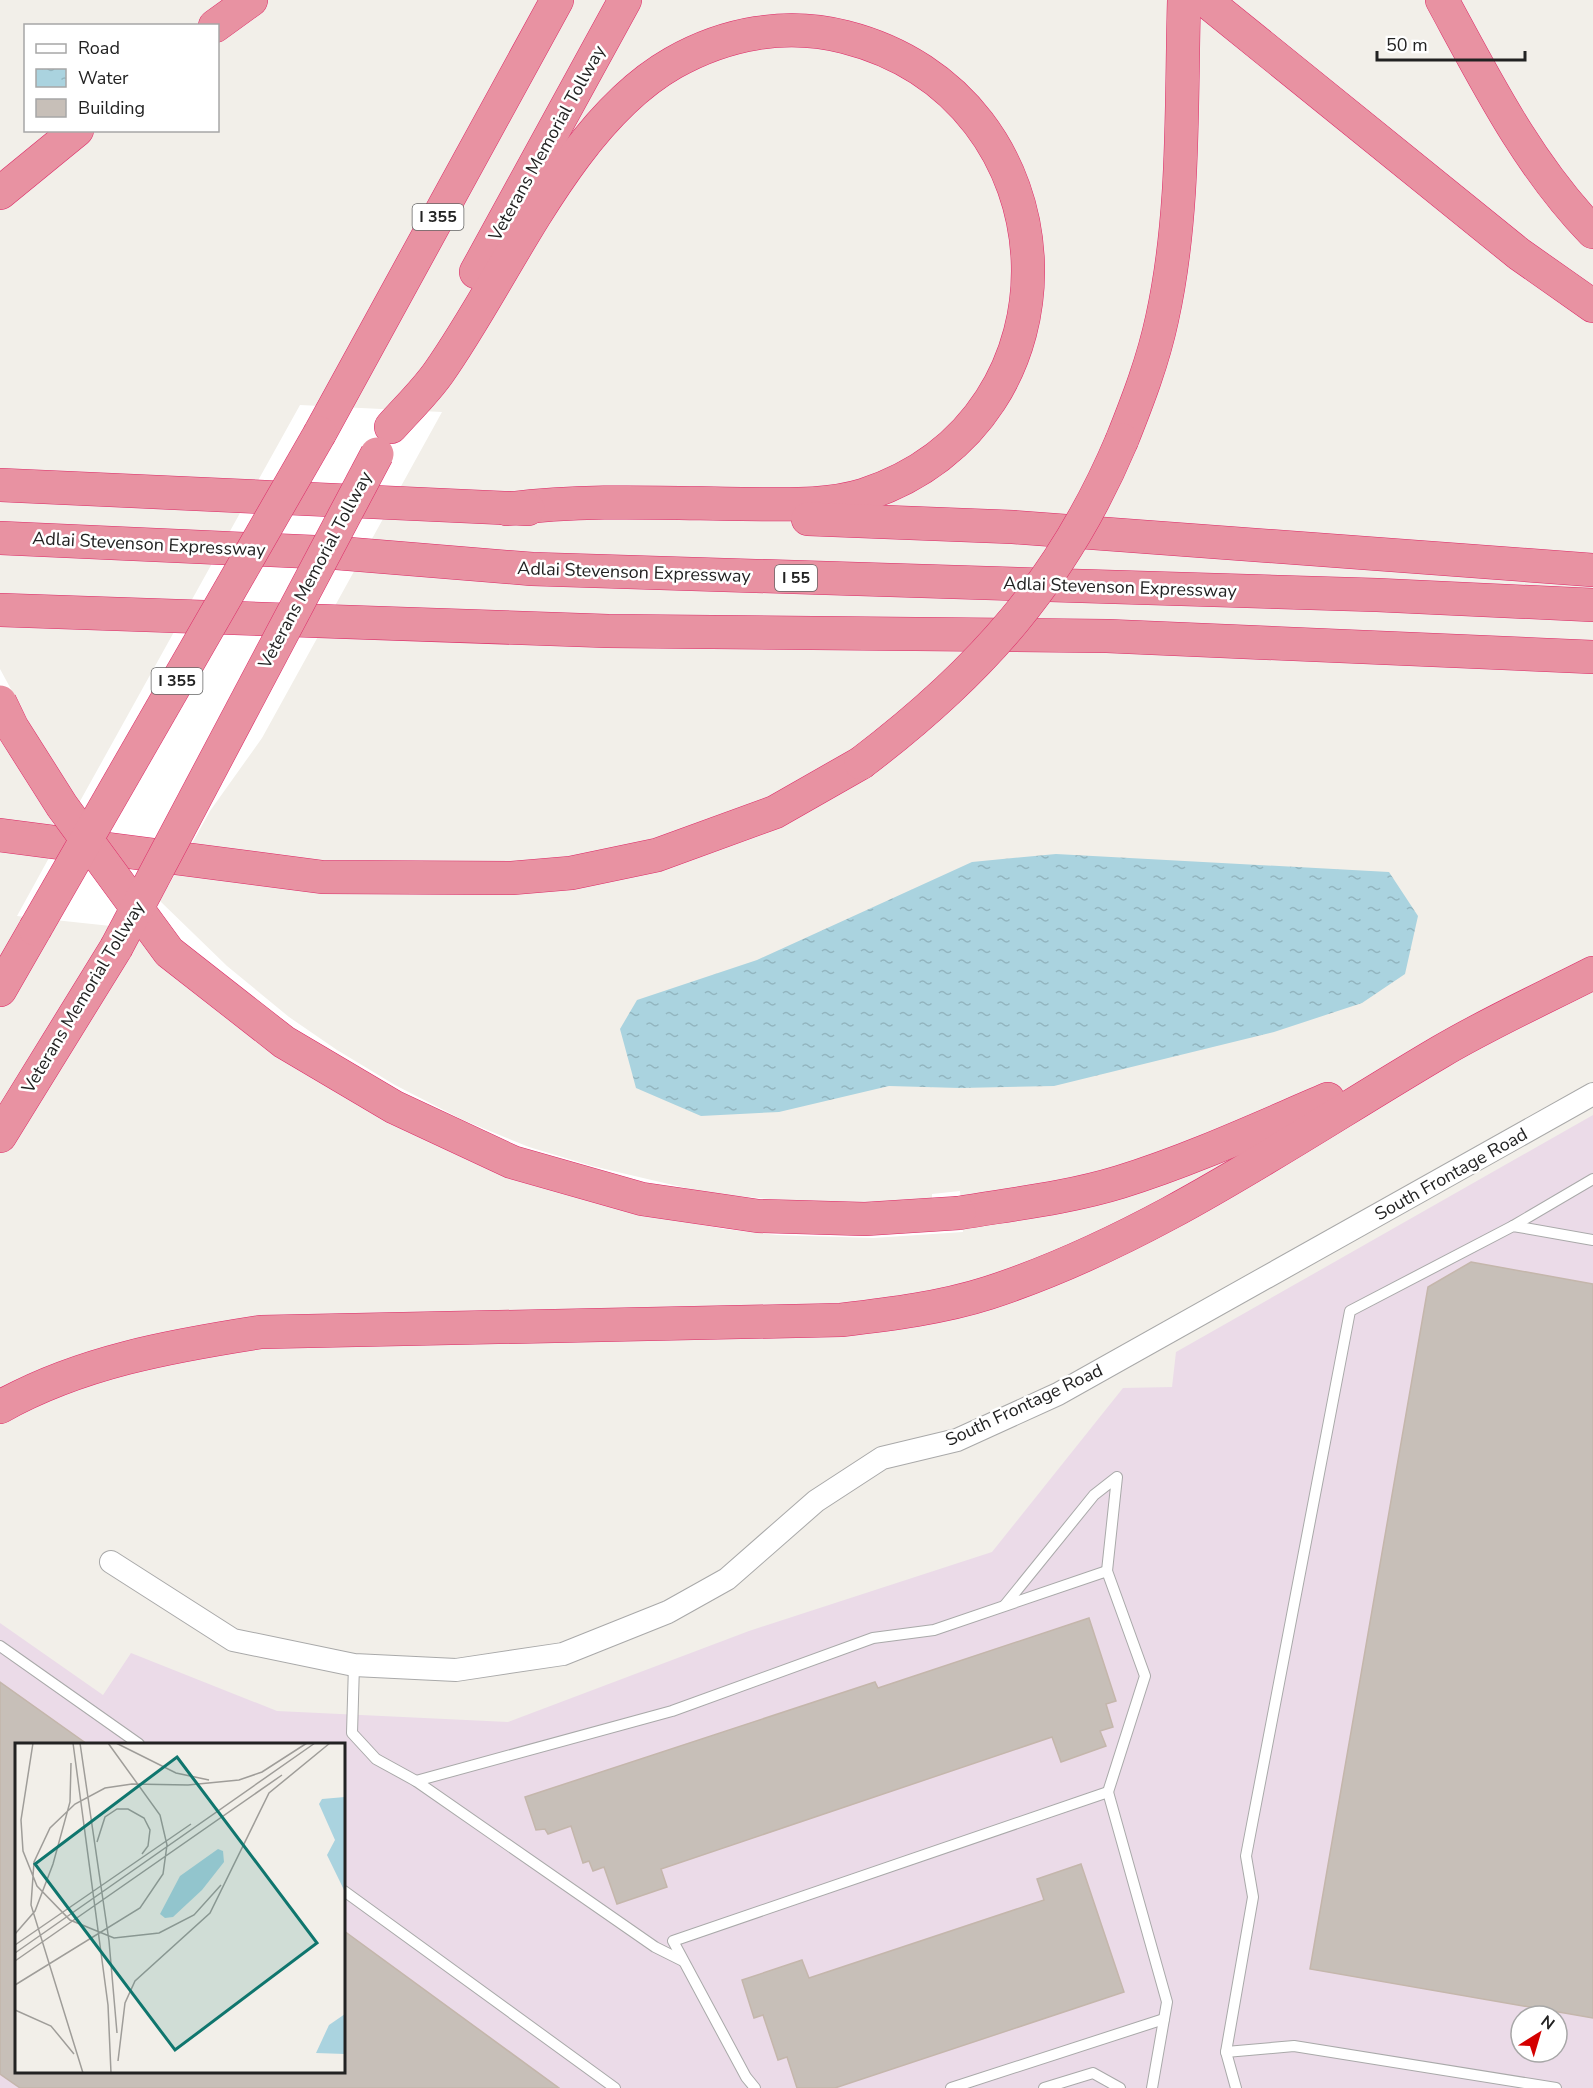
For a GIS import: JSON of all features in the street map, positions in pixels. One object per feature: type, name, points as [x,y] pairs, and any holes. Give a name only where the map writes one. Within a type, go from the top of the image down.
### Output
[{"type":"highway","points":[[218,24],[251,0]]},
{"type":"highway","name":"I 355","points":[[0,990],[320,433],[557,0]]},
{"type":"highway","name":"Veterans Memorial Tollway","points":[[0,1136],[116,948],[384,440],[625,0]]},
{"type":"highway","points":[[0,835],[322,877],[512,878],[593,869],[657,855],[775,812],[861,763],[902,732],[966,676],[1022,614],[1071,543],[1102,488],[1146,381],[1162,319],[1172,257],[1178,180],[1184,0]]},
{"type":"highway","points":[[1205,0],[1519,254],[1593,306]]},
{"type":"highway","points":[[1442,0],[1497,102],[1522,142],[1593,232]]},
{"type":"highway","points":[[384,440],[438,374],[508,259],[580,153],[641,84],[669,66],[697,50],[752,33],[793,30],[825,33],[882,48],[906,60],[942,84],[963,104],[1001,157],[1016,188],[1029,251],[1030,274],[1027,305],[1007,368],[991,398],[946,450],[900,480],[861,496],[814,504],[554,503],[507,509]]},
{"type":"highway","points":[[0,174],[62,132]]},
{"type":"highway","points":[[0,193],[75,132]]},
{"type":"highway","points":[[0,485],[507,509],[1012,527],[1593,570]]},
{"type":"highway","name":"Adlai Stevenson Expressway","points":[[0,538],[337,553],[532,569],[1377,595],[1593,605]]},
{"type":"highway","points":[[0,610],[608,631],[1107,636],[1593,657]]},
{"type":"highway","points":[[0,702],[12,727],[62,806],[169,952],[284,1042],[394,1107],[512,1162],[642,1199],[758,1216],[865,1219],[959,1213],[1045,1199],[1119,1182],[1213,1148],[1443,1050]]},
{"type":"highway","points":[[0,1407],[81,1370],[176,1346],[261,1332],[841,1320],[933,1307],[988,1293],[1082,1257],[1209,1191],[1443,1050],[1593,973]]},
{"type":"street","name":"South Frontage Road","points":[[111,1562],[233,1640],[354,1665],[456,1670],[563,1654],[668,1612],[727,1579],[816,1501],[882,1458],[957,1440],[1058,1394],[1593,1094]]},
{"type":"lane","points":[[1236,2088],[1226,2052],[1253,1897],[1246,1856],[1350,1311],[1513,1226],[1593,1179]]},
{"type":"lane","points":[[1513,1226],[1593,1240]]},
{"type":"lane","points":[[1005,1605],[1094,1495],[1117,1478],[1107,1570],[1145,1676],[1108,1792],[1167,2002],[1152,2088]]},
{"type":"lane","points":[[416,1781],[672,1711],[873,1638],[934,1630],[1107,1570]]},
{"type":"lane","points":[[0,1646],[138,1743]]},
{"type":"lane","points":[[354,1665],[352,1733],[376,1759],[416,1781],[655,1947],[684,1961]]},
{"type":"lane","points":[[755,2088],[673,1941],[1108,1792]]},
{"type":"lane","points":[[345,1892],[615,2088]]},
{"type":"lane","points":[[951,2088],[1164,2019]]},
{"type":"lane","points":[[1226,2052],[1294,2046],[1556,2088]]},
{"type":"lane","points":[[1044,2088],[1093,2073],[1120,2088]]},
{"type":"shaded area","points":[[1593,1115],[1593,2088],[0,2088],[0,1623],[103,1695],[131,1653],[277,1711],[508,1722],[749,1631],[992,1552],[1123,1388],[1172,1387],[1176,1352]]},
{"type":"water","points":[[1056,854],[1389,872],[1418,916],[1405,974],[1362,1003],[1274,1032],[1054,1086],[960,1088],[889,1086],[779,1112],[701,1116],[636,1088],[620,1029],[637,1000],[757,960],[972,862]]},
{"type":"pier","points":[[300,405],[442,412],[262,738],[210,811],[160,901],[227,966],[289,1017],[337,1050],[395,1085],[463,1120],[529,1147],[592,1166],[707,1193],[812,1203],[860,1204],[932,1200],[932,1194],[960,1191],[963,1232],[873,1238],[777,1235],[724,1229],[621,1210],[517,1178],[139,929],[17,916],[61,836],[0,740],[0,669],[42,746],[79,803]]},
{"type":"building","points":[[1471,1262],[1593,1284],[1593,2018],[1569,2014],[1569,2004],[1512,2004],[1310,1969],[1428,1287]]},
{"type":"building","points":[[1089,1618],[1116,1701],[1106,1704],[1113,1727],[1100,1731],[1106,1746],[1061,1762],[1052,1737],[661,1869],[667,1887],[617,1904],[604,1867],[593,1871],[589,1861],[583,1863],[571,1826],[548,1834],[545,1829],[536,1830],[525,1797],[875,1682],[878,1688]]},
{"type":"building","points":[[0,1682],[86,1743],[15,1743],[15,2073],[345,2073],[345,1932],[559,2088],[20,2088],[0,2074]]},
{"type":"building","points":[[1081,1864],[1124,1992],[835,2088],[797,2088],[787,2057],[778,2060],[763,2015],[754,2018],[742,1980],[802,1960],[809,1978],[1044,1900],[1037,1879]]}]
